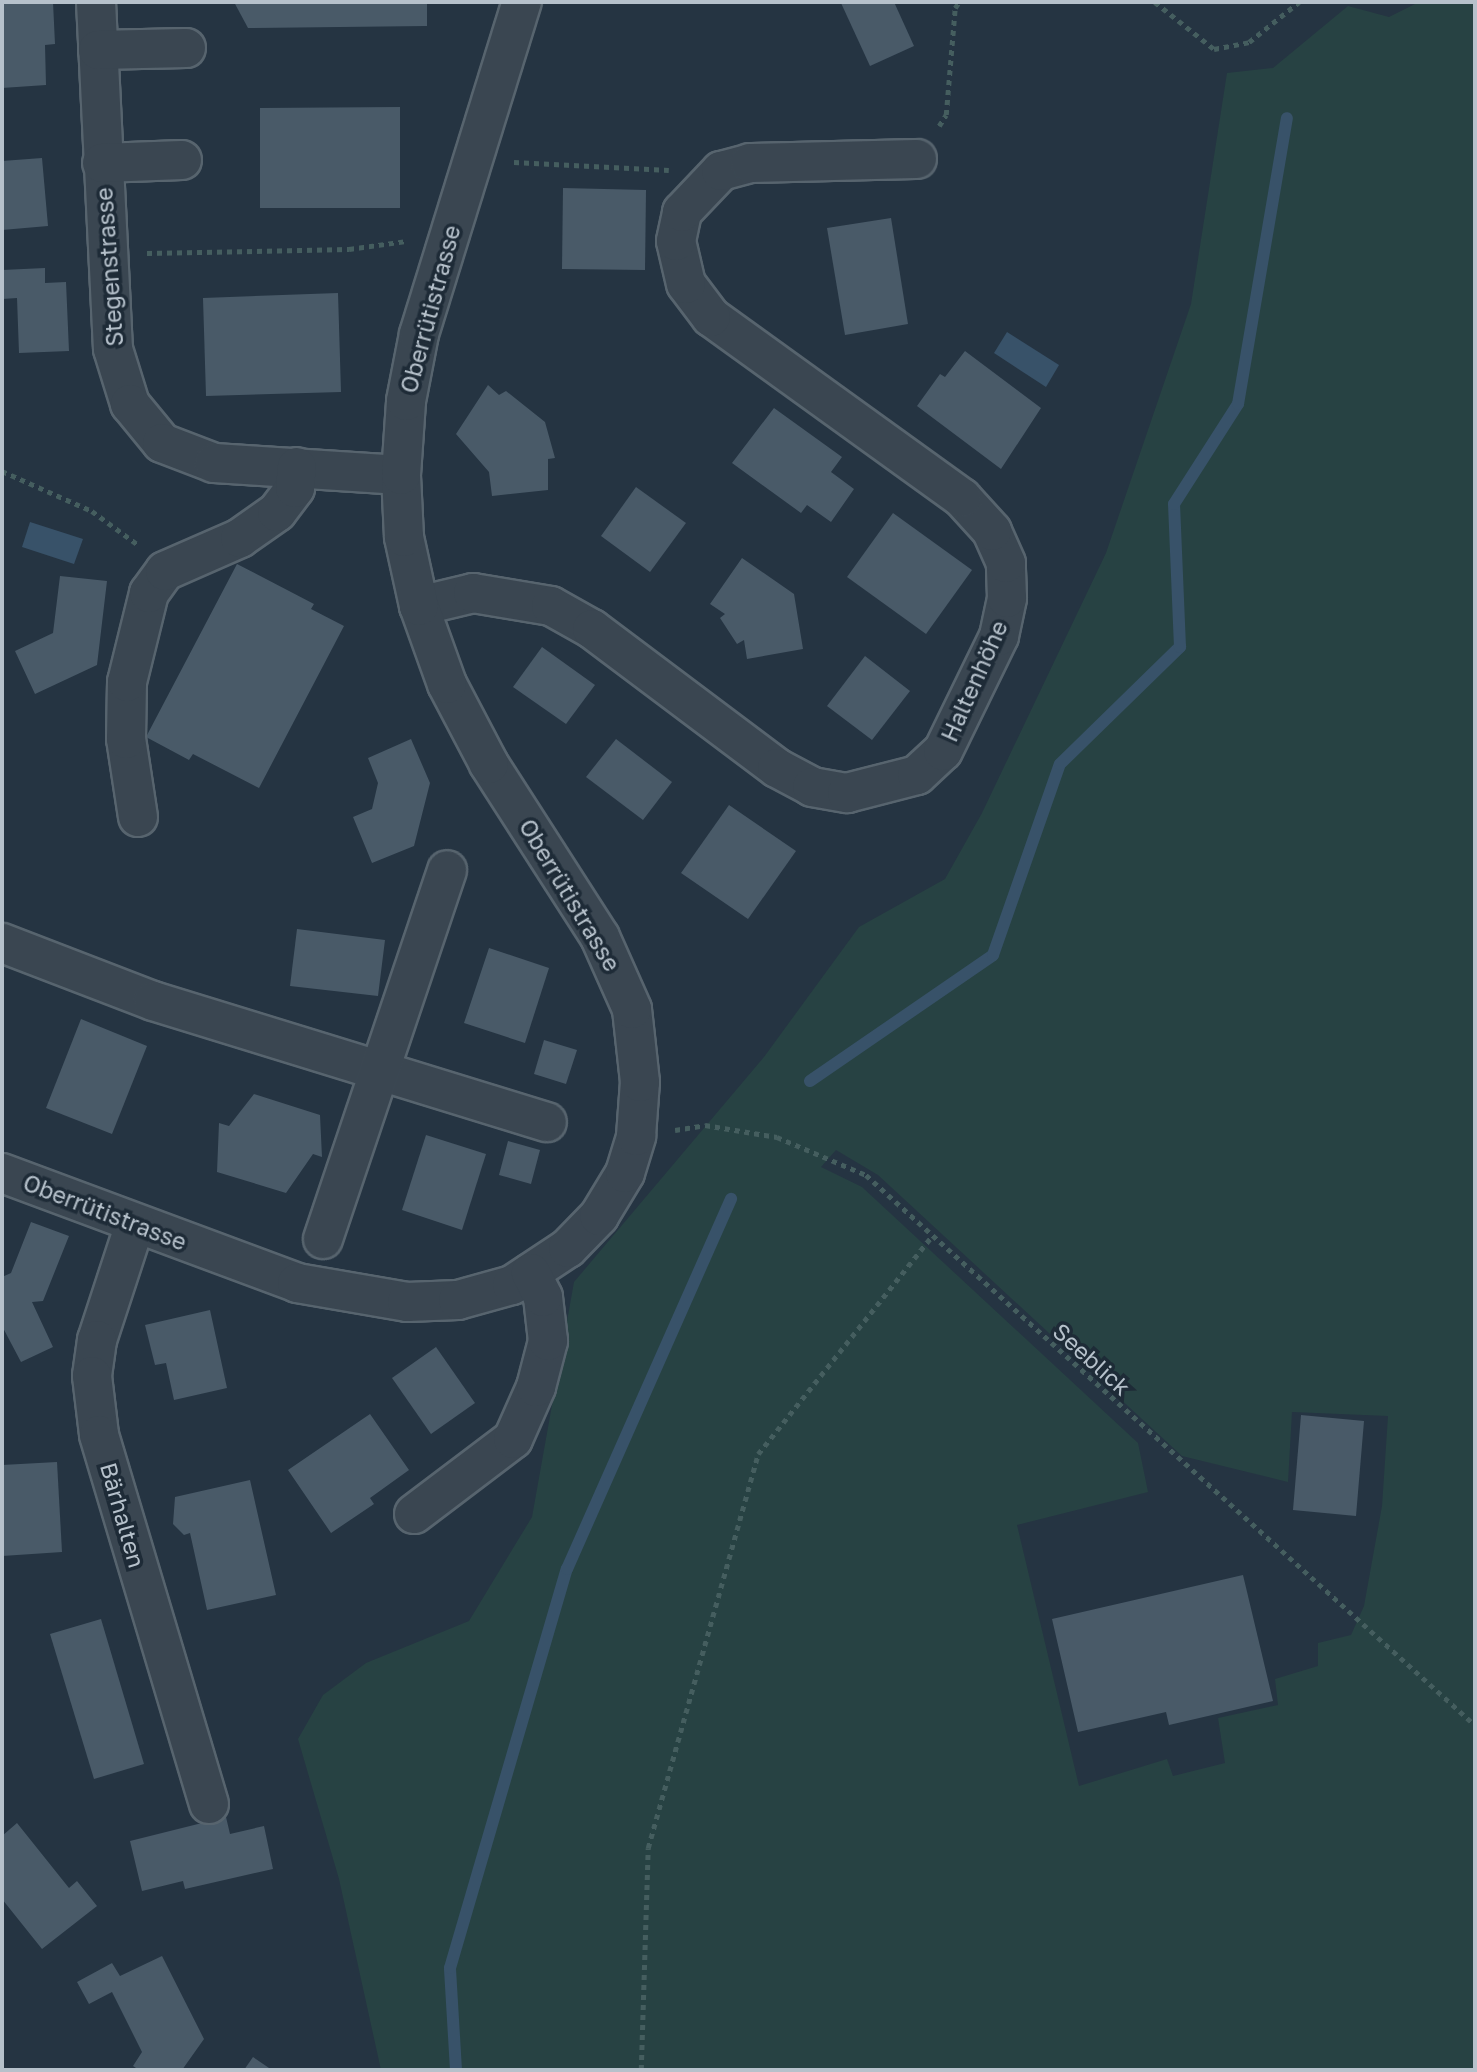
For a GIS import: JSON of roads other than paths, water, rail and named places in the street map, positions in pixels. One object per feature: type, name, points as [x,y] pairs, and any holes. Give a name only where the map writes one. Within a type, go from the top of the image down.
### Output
[{"type":"street","name":"Stegenstrasse","points":[[96,2],[113,349],[130,404],[147,430],[180,453],[214,464],[401,475]]},
{"type":"street","name":"Oberrütistrasse","points":[[2,1173],[297,1283],[352,1296],[407,1302],[457,1300],[512,1285],[568,1248],[598,1216],[625,1173],[636,1136],[638,1051],[625,990],[600,937],[483,753],[447,684],[418,606],[404,537],[401,475],[405,401],[419,334],[522,2]]},
{"type":"street","points":[[98,50],[186,48]]},
{"type":"street","name":"Haltenhöhe","points":[[418,606],[473,593],[551,606],[592,629],[777,768],[812,786],[847,793],[917,775],[943,751],[999,636],[1007,598],[1006,564],[992,531],[962,498],[712,317],[686,284],[676,241],[682,212],[699,189],[721,171],[750,163],[916,159]]},
{"type":"street","points":[[102,163],[181,160]]},
{"type":"street","points":[[138,817],[126,739],[127,682],[149,593],[165,571],[240,538],[277,512],[295,488],[297,467]]},
{"type":"street","points":[[323,1239],[447,870]]},
{"type":"street","points":[[2,943],[153,1002],[547,1122]]},
{"type":"street","name":"Bärhalten","points":[[135,1224],[97,1340],[92,1376],[99,1435],[209,1804]]},
{"type":"street","points":[[414,1514],[513,1438],[536,1387],[548,1341],[543,1297],[531,1273]]},
{"type":"water","points":[[1007,332],[1059,365],[1046,387],[994,353]]},
{"type":"water","points":[[30,522],[83,539],[74,564],[22,547]]},
{"type":"waterway","points":[[810,1081],[993,955],[1060,764],[1180,647],[1174,504],[1238,404],[1287,118]]},
{"type":"waterway","points":[[456,2070],[450,1968],[567,1569],[731,1199]]}]
